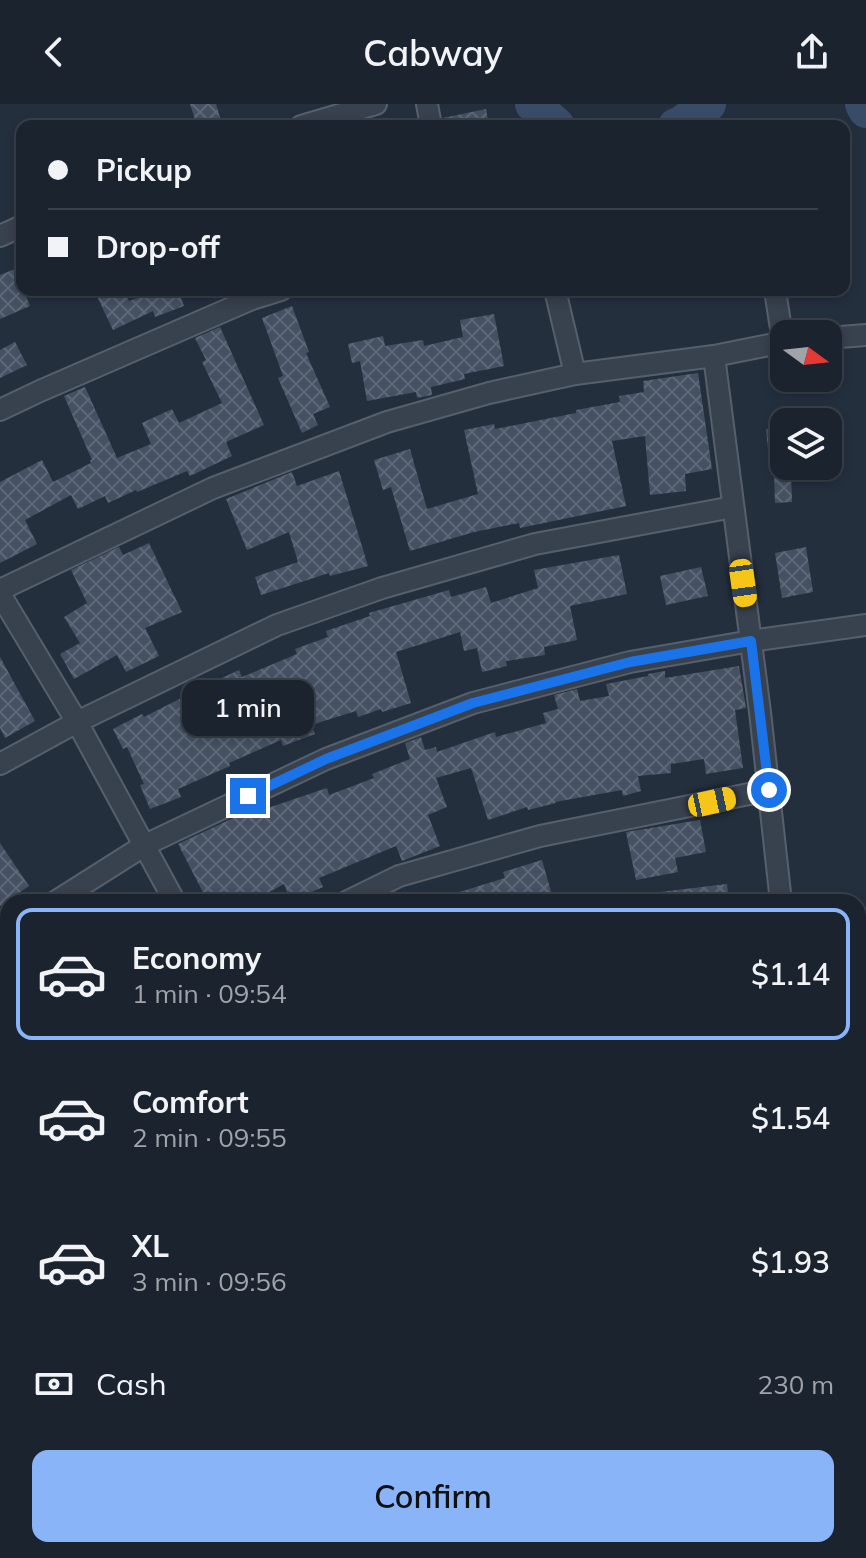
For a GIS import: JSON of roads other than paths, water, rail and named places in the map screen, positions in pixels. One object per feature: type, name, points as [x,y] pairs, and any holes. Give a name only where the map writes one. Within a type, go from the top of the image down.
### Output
[{"type":"street","points":[[321,120],[376,104]]},
{"type":"street","points":[[0,410],[263,296]]},
{"type":"street","points":[[556,296],[575,374]]},
{"type":"street","points":[[776,296],[780,320]]},
{"type":"street","points":[[842,337],[866,335]]},
{"type":"street","points":[[171,894],[77,722],[0,592],[213,488],[387,422],[489,393],[575,374],[714,356],[770,345]]},
{"type":"street","points":[[714,356],[780,894]]},
{"type":"street","points":[[0,764],[77,722],[277,625],[382,588],[535,544],[733,507]]},
{"type":"street","points":[[68,894],[145,845],[326,759],[473,703],[630,662],[866,625]]},
{"type":"street","points":[[362,894],[399,876],[540,836],[769,790]]},
{"type":"waterway","points":[[533,104],[550,120]]},
{"type":"waterway","points":[[687,120],[708,104]]},
{"type":"waterway","points":[[863,104],[866,110]]}]
